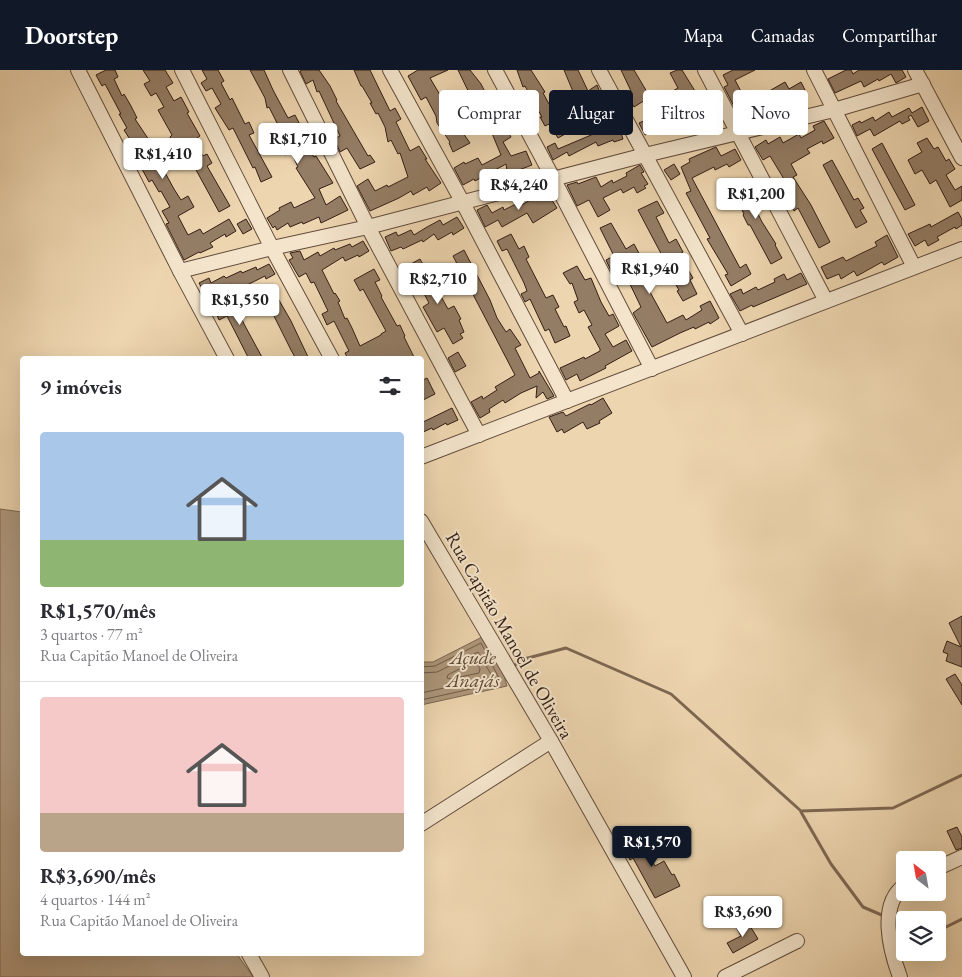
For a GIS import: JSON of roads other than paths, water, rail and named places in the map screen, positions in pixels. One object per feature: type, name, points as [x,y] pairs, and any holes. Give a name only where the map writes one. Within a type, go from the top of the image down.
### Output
[{"type":"street","points":[[78,70],[225,356]]},
{"type":"street","points":[[182,70],[272,248],[330,356]]},
{"type":"street","points":[[290,70],[368,227],[479,435]]},
{"type":"street","points":[[390,70],[463,203],[567,401]]},
{"type":"street","points":[[494,70],[553,178],[652,369]]},
{"type":"street","points":[[599,70],[742,334]]},
{"type":"street","points":[[706,70],[733,123]]},
{"type":"street","points":[[814,70],[914,267]]},
{"type":"street","points":[[915,70],[962,158]]},
{"type":"street","points":[[808,116],[923,84]]},
{"type":"street","points":[[180,271],[368,227],[553,178],[733,134]]},
{"type":"street","points":[[739,135],[826,301]]},
{"type":"street","points":[[424,456],[962,249]]},
{"type":"street","name":"Rua Capitão Manoel de Oliveira","points":[[424,526],[551,741],[684,977]]},
{"type":"street","points":[[424,822],[551,741]]},
{"type":"street","points":[[946,864],[962,857]]},
{"type":"street","points":[[896,893],[889,908],[889,928],[900,977]]},
{"type":"street","points":[[725,977],[797,941]]},
{"type":"street","points":[[250,956],[262,977]]},
{"type":"water","points":[[0,509],[20,512],[20,956],[238,956],[253,977],[0,977]]},
{"type":"water","name":"Açude Anajás","points":[[484,636],[503,672],[507,686],[424,704],[424,662],[433,662]]},
{"type":"waterway","points":[[512,667],[524,659],[566,648],[671,694],[801,811],[893,808],[962,775]]},
{"type":"waterway","points":[[801,812],[831,864],[863,907],[884,916]]},
{"type":"waterway","points":[[892,919],[896,921]]},
{"type":"waterway","points":[[946,927],[962,919]]}]
